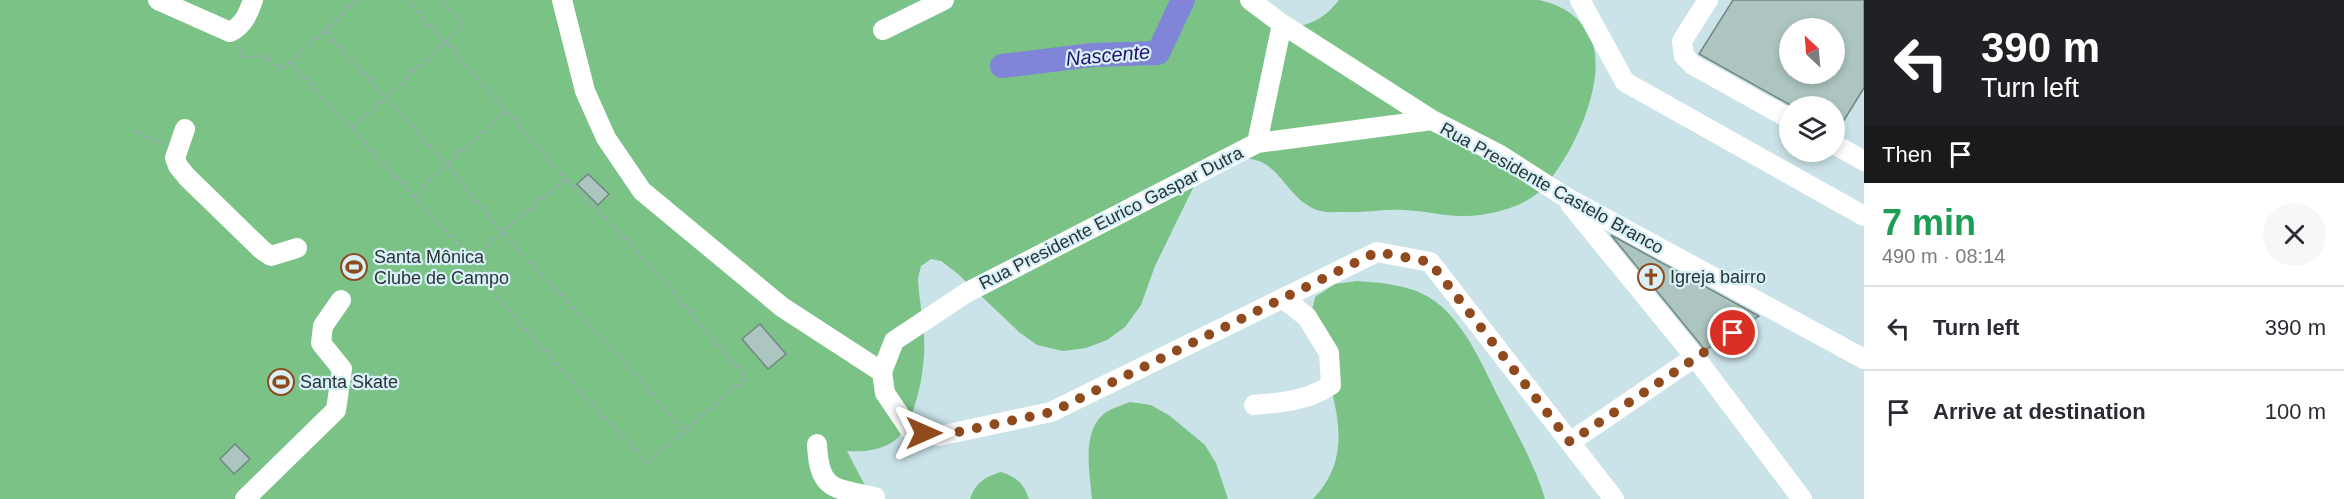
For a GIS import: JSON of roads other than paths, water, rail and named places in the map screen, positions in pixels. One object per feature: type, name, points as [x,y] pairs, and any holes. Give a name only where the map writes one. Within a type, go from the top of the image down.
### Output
[{"type":"street","points":[[158,0],[230,32],[240,27],[253,0]]},
{"type":"street","points":[[562,0],[585,91],[606,138],[642,191],[783,307],[882,372],[885,393],[910,430],[939,436],[1052,412],[1377,252],[1430,262],[1614,499]]},
{"type":"street","points":[[883,30],[944,0]]},
{"type":"street","name":"Rua Presidente Castelo Branco","points":[[1250,0],[1282,24],[1432,120],[1500,155],[1564,196],[1864,359]]},
{"type":"street","points":[[1580,0],[1625,82],[1864,216]]},
{"type":"street","points":[[1708,0],[1682,41],[1684,56],[1693,65],[1779,113]]},
{"type":"street","name":"Rua Presidente Eurico Gaspar Dutra","points":[[882,372],[894,341],[966,293],[1257,143],[1282,24]]},
{"type":"street","points":[[1257,143],[1432,120]]},
{"type":"street","points":[[185,129],[175,158],[187,177],[271,256],[297,249]]},
{"type":"street","points":[[1845,150],[1864,161]]},
{"type":"street","points":[[1564,196],[1695,357],[1802,499]]},
{"type":"street","points":[[1254,405],[1304,398],[1331,385],[1329,352],[1307,316],[1284,299]]},
{"type":"street","points":[[245,499],[336,410],[342,369],[321,343],[322,326],[341,300]]},
{"type":"street","points":[[1570,442],[1695,357]]},
{"type":"street","points":[[817,444],[822,477],[832,487],[875,497]]},
{"type":"waterway","name":"Nascente","points":[[1002,66],[1092,55],[1158,53],[1183,0]]},
{"type":"place","name":"Santa Mônica Clube de Campo","points":[[354,267]]},
{"type":"place","name":"Igreja bairro","points":[[1651,277]]},
{"type":"place","name":"Santa Skate","points":[[281,382]]}]
